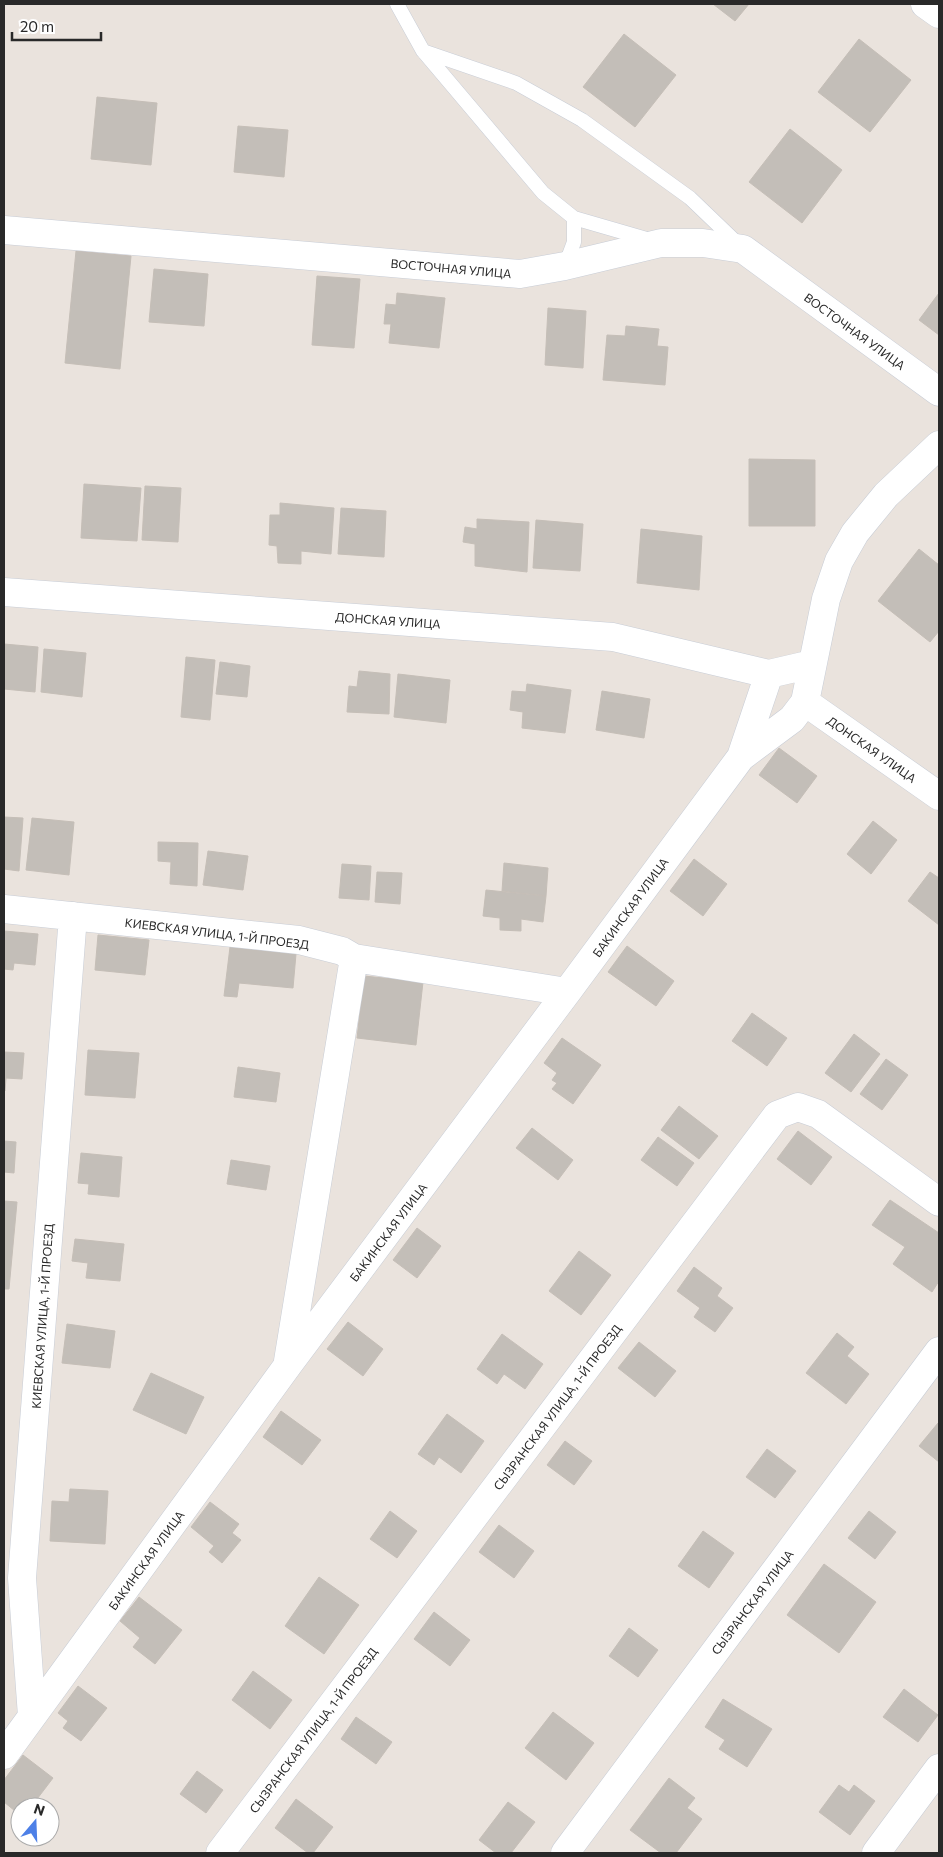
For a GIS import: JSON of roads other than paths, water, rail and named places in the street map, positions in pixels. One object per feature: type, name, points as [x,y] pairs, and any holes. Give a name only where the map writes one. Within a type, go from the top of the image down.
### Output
[{"type":"street","points":[[925,4],[939,14]]},
{"type":"street","name":"ВОСТОЧНАЯ УЛИЦА","points":[[4,230],[520,274],[565,266],[661,243],[703,243],[743,248],[939,392]]},
{"type":"street","name":"БАКИНСКАЯ УЛИЦА","points":[[4,1755],[288,1365],[741,757],[792,719],[805,702],[826,599],[839,561],[855,533],[886,495],[939,446]]},
{"type":"street","name":"ДОНСКАЯ УЛИЦА","points":[[4,592],[613,637],[769,674]]},
{"type":"street","points":[[741,757],[769,674],[812,664]]},
{"type":"street","name":"ДОНСКАЯ УЛИЦА","points":[[805,702],[939,796]]},
{"type":"street","name":"КИЕВСКАЯ УЛИЦА, 1-Й ПРОЕЗД","points":[[4,909],[299,940],[342,951],[354,958],[567,992]]},
{"type":"street","name":"КИЕВСКАЯ УЛИЦА, 1-Й ПРОЕЗД","points":[[32,1716],[22,1578],[73,916]]},
{"type":"street","name":"БАКИНСКАЯ УЛИЦА","points":[[288,1365],[354,958]]},
{"type":"street","name":"СЫЗРАНСКАЯ УЛИЦА, 1-Й ПРОЕЗД","points":[[220,1853],[777,1115],[798,1108],[818,1114],[939,1202]]},
{"type":"street","name":"СЫЗРАНСКАЯ УЛИЦА","points":[[565,1853],[939,1351]]},
{"type":"street","points":[[876,1853],[939,1768]]},
{"type":"lane","points":[[397,4],[423,51],[543,193],[574,218],[661,243]]},
{"type":"lane","points":[[423,51],[516,84],[582,120],[690,198],[743,248]]},
{"type":"lane","points":[[565,266],[574,242],[574,218]]}]
